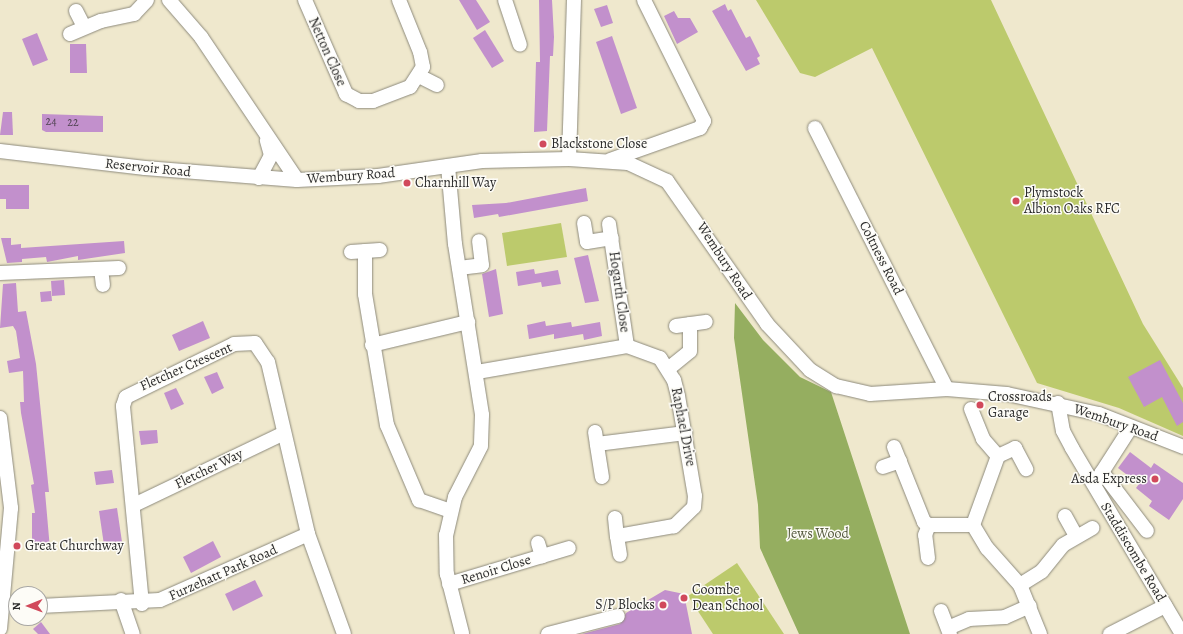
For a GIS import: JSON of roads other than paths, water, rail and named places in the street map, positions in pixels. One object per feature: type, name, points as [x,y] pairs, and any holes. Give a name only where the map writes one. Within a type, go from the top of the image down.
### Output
[{"type":"street","points":[[70,34],[84,27],[134,14],[147,0]]},
{"type":"street","name":"Wembury Road","points":[[169,0],[202,37],[266,137],[297,180],[378,176],[448,166],[569,159],[610,160],[642,167],[667,181],[767,324],[815,374],[836,386],[870,394],[947,389],[1007,394],[1118,415],[1131,427],[1183,446]]},
{"type":"street","name":"Netton Close","points":[[305,0],[346,94],[359,101],[373,101],[410,87],[419,76]]},
{"type":"street","points":[[399,0],[420,52],[422,67],[419,76],[437,85]]},
{"type":"street","points":[[505,0],[520,45]]},
{"type":"street","points":[[569,159],[574,0]]},
{"type":"street","points":[[610,160],[700,128],[704,121],[644,0]]},
{"type":"street","points":[[76,12],[84,27]]},
{"type":"street","name":"Coltness Road","points":[[815,128],[947,389]]},
{"type":"street","name":"Wembury Road","points":[[259,178],[271,155],[266,137]]},
{"type":"street","name":"Reservoir Road","points":[[0,151],[259,178],[297,180]]},
{"type":"street","points":[[448,166],[459,268],[477,372],[482,415],[481,446],[451,511],[444,553],[449,584],[462,633]]},
{"type":"street","name":"Hogarth Close","points":[[584,223],[587,242],[612,238]]},
{"type":"street","name":"Hogarth Close","points":[[609,224],[627,346]]},
{"type":"street","points":[[459,268],[482,265],[479,241]]},
{"type":"street","points":[[351,252],[380,250]]},
{"type":"street","points":[[365,251],[365,294],[372,345],[387,425],[411,485],[419,500],[427,505],[451,511]]},
{"type":"street","points":[[0,273],[118,268]]},
{"type":"street","points":[[101,269],[103,285]]},
{"type":"street","points":[[372,345],[468,322]]},
{"type":"street","points":[[676,326],[706,322]]},
{"type":"street","points":[[668,369],[690,351],[690,324]]},
{"type":"street","name":"Fletcher Crescent","points":[[142,604],[124,406],[126,397],[133,391],[234,344],[255,343],[268,362],[308,534],[344,634]]},
{"type":"street","name":"Raphael Drive","points":[[477,372],[627,346],[660,358],[674,380],[685,433],[694,507],[674,526],[617,536]]},
{"type":"street","name":"Staddiscombe Road","points":[[1058,403],[1063,431],[1093,486],[1182,634]]},
{"type":"street","points":[[971,409],[983,439],[994,451]]},
{"type":"street","points":[[0,418],[11,508],[5,562],[8,590]]},
{"type":"street","points":[[1093,486],[1131,427]]},
{"type":"street","name":"Fletcher Way","points":[[134,505],[284,433]]},
{"type":"street","points":[[602,476],[596,438],[685,433]]},
{"type":"street","points":[[894,447],[920,515],[928,525]]},
{"type":"street","points":[[994,451],[1015,448],[1026,469]]},
{"type":"street","points":[[994,451],[973,525],[987,548],[1020,585],[1030,606],[1040,634]]},
{"type":"street","points":[[884,467],[900,461]]},
{"type":"street","points":[[1102,472],[1147,531]]},
{"type":"street","points":[[1065,516],[1076,536]]},
{"type":"street","points":[[615,518],[620,555]]},
{"type":"street","points":[[928,525],[973,525]]},
{"type":"street","points":[[928,525],[925,535],[928,558]]},
{"type":"street","points":[[1020,585],[1042,571],[1076,536],[1093,528]]},
{"type":"street","name":"Furzehatt Park Road","points":[[48,605],[121,600],[142,604],[179,594],[308,534]]},
{"type":"street","name":"Renoir Close","points":[[449,584],[540,549],[569,548]]},
{"type":"street","points":[[121,600],[133,634]]},
{"type":"street","points":[[941,611],[949,631],[969,619],[1005,616],[1030,606]]},
{"type":"street","points":[[1110,634],[1165,606]]},
{"type":"street","points":[[0,628],[8,613]]},
{"type":"street","points":[[548,634],[618,616]]},
{"type":"place","name":"Blackstone Close","points":[[543,144]]},
{"type":"place","name":"Charnhill Way","points":[[407,183]]},
{"type":"place","name":"Plymstock Albion Oaks RFC","points":[[1016,201]]},
{"type":"place","name":"Crossroads Garage","points":[[980,405]]},
{"type":"place","name":"Asda Express","points":[[1155,479]]},
{"type":"place","name":"Great Churchway","points":[[17,546]]},
{"type":"place","name":"Coombe Dean School","points":[[684,598]]},
{"type":"place","name":"S/P Blocks","points":[[663,605]]},
{"type":"park label","name":"Jews Wood","points":[[818,534]]}]
